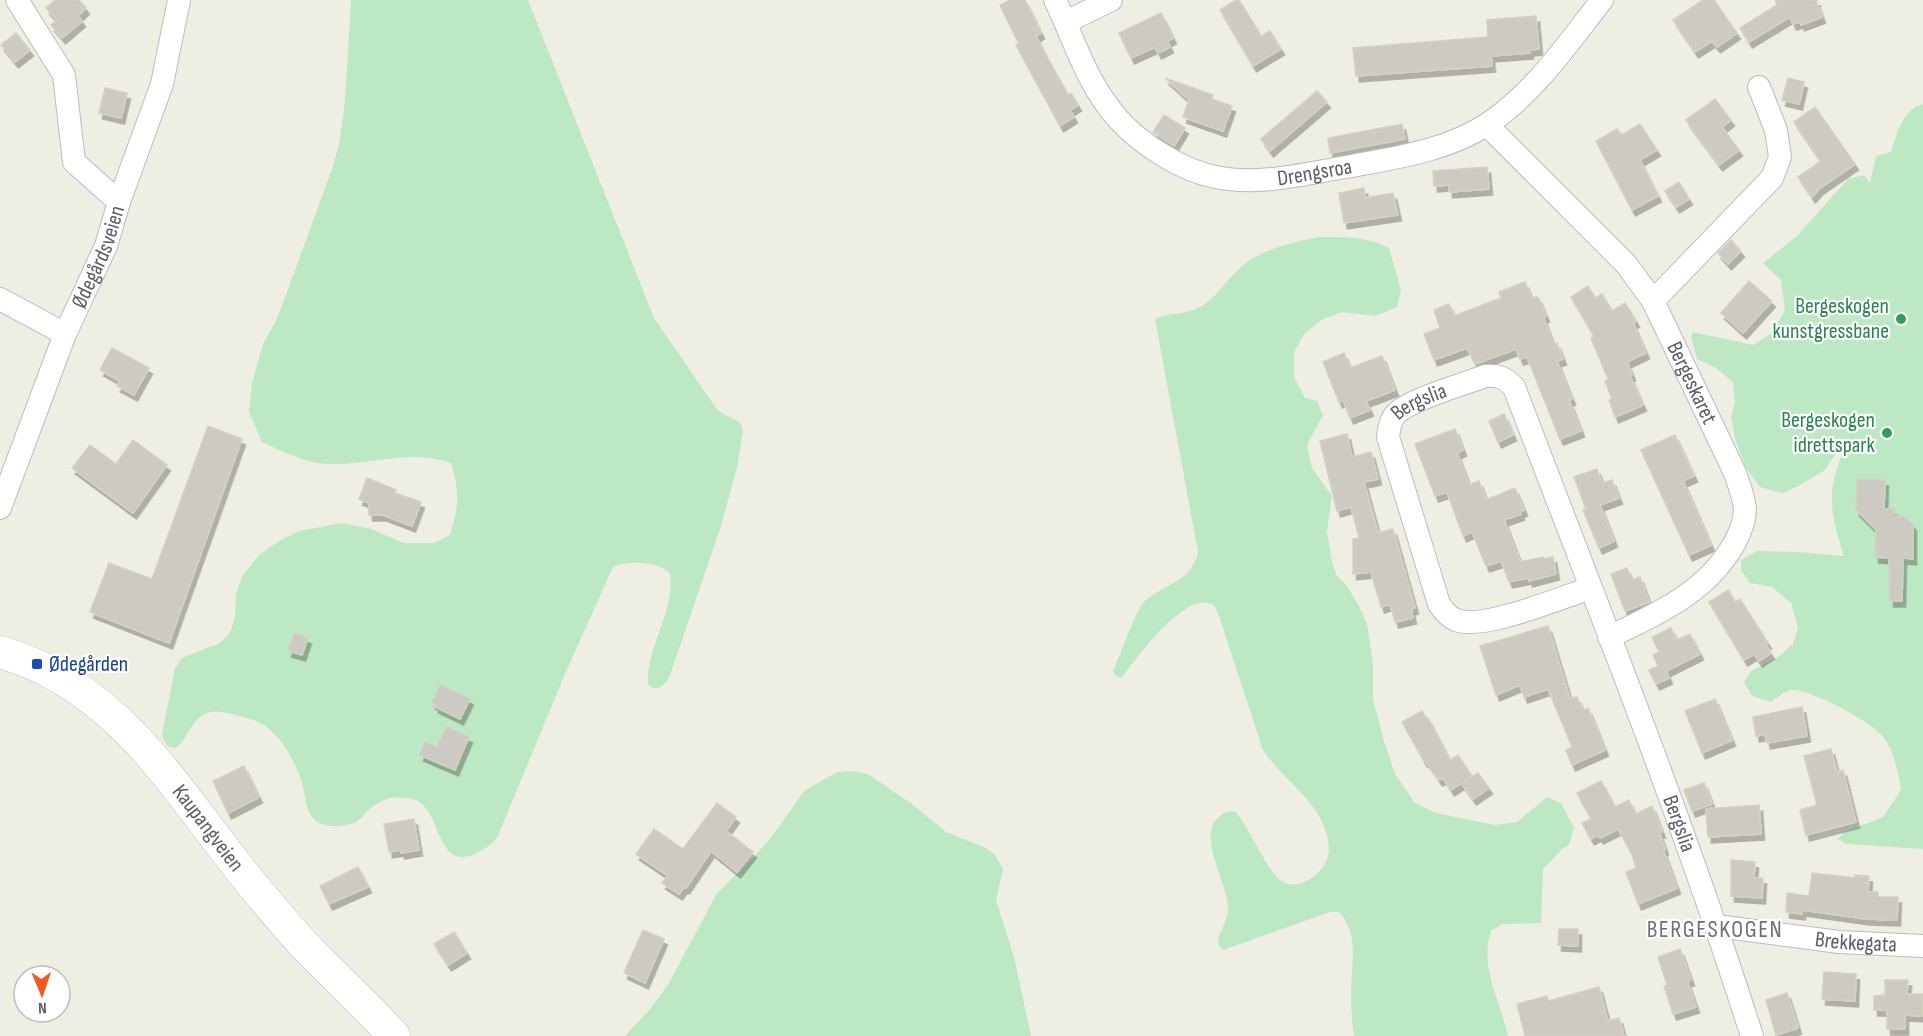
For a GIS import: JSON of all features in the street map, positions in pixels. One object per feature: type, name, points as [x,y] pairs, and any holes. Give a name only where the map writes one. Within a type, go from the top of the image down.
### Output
[{"type":"main road","name":"Kaupangveien","points":[[0,652],[44,667],[104,706],[126,727],[165,771],[266,903],[322,964],[370,1008],[394,1036]]},
{"type":"street","points":[[17,0],[64,75],[74,162],[119,202]]},
{"type":"street","name":"Ødegårdsveien","points":[[0,508],[65,334],[106,246],[119,202],[162,84],[179,0]]},
{"type":"street","name":"Drengsroa","points":[[1055,0],[1081,62],[1100,97],[1120,121],[1160,154],[1213,177],[1237,181],[1284,178],[1408,155],[1451,142],[1487,125],[1517,102],[1542,75],[1602,0]]},
{"type":"street","points":[[1066,22],[1112,0]]},
{"type":"street","points":[[1653,301],[1772,178],[1780,157],[1776,130],[1758,87]]},
{"type":"street","name":"Bergeskaret","points":[[1487,125],[1626,264],[1653,301],[1735,473],[1745,510],[1743,523],[1729,552],[1712,574],[1694,591],[1670,607],[1609,637]]},
{"type":"street","points":[[0,299],[65,334]]},
{"type":"street","name":"Bergslia","points":[[1591,588],[1494,620],[1465,622],[1454,620],[1445,612],[1439,604],[1388,437],[1390,424],[1396,414],[1408,405],[1485,376],[1498,375],[1514,387],[1591,588],[1717,926],[1752,1036]]},
{"type":"street","name":"Brekkegata","points":[[1717,926],[1839,942],[1923,946]]},
{"type":"green space","points":[[351,0],[528,0],[654,318],[716,408],[740,423],[743,431],[737,467],[721,526],[669,678],[657,688],[648,685],[651,658],[669,601],[670,574],[659,566],[643,563],[627,563],[613,567],[565,674],[497,838],[475,854],[462,857],[453,854],[446,847],[424,806],[409,798],[398,797],[382,801],[370,808],[359,820],[350,824],[323,825],[314,820],[307,805],[299,774],[290,755],[278,737],[253,720],[224,712],[209,713],[196,721],[176,748],[167,746],[162,735],[175,668],[182,658],[220,643],[230,633],[235,617],[236,594],[242,576],[259,555],[299,531],[342,523],[371,529],[404,543],[434,543],[450,535],[453,524],[457,507],[457,492],[451,463],[420,457],[343,464],[310,461],[262,442],[249,412],[252,383],[263,344],[276,321],[339,145],[345,101]]},
{"type":"green space","points":[[1923,104],[1923,849],[1848,844],[1837,839],[1845,832],[1883,817],[1901,790],[1888,744],[1878,731],[1841,708],[1812,695],[1791,690],[1771,702],[1752,696],[1744,682],[1751,671],[1778,657],[1793,644],[1798,627],[1791,603],[1772,587],[1750,583],[1741,570],[1741,560],[1757,551],[1844,556],[1835,526],[1832,500],[1835,475],[1846,445],[1834,456],[1825,470],[1797,487],[1782,493],[1760,487],[1746,468],[1736,442],[1731,417],[1735,403],[1733,382],[1716,368],[1697,359],[1691,336],[1693,332],[1753,345],[1772,333],[1785,310],[1781,280],[1763,263],[1797,236],[1848,179],[1864,175],[1870,183],[1876,156],[1891,152],[1905,117]]},
{"type":"green space","points":[[1318,237],[1363,239],[1389,248],[1401,290],[1397,307],[1375,316],[1343,312],[1323,319],[1304,334],[1294,352],[1294,377],[1305,398],[1317,401],[1323,415],[1307,445],[1312,468],[1332,496],[1327,531],[1332,562],[1337,576],[1347,586],[1361,610],[1368,628],[1373,665],[1373,699],[1395,774],[1415,803],[1436,813],[1495,825],[1517,822],[1547,797],[1561,803],[1574,828],[1569,845],[1562,849],[1543,869],[1541,923],[1504,924],[1491,930],[1487,957],[1489,970],[1508,1036],[1354,1036],[1351,999],[1352,940],[1346,921],[1339,912],[1330,912],[1223,950],[1218,944],[1218,939],[1228,909],[1212,850],[1212,829],[1216,820],[1230,811],[1236,812],[1276,877],[1288,884],[1302,883],[1316,875],[1325,863],[1329,848],[1325,828],[1309,801],[1263,750],[1218,613],[1213,605],[1200,603],[1188,608],[1162,629],[1122,678],[1117,677],[1113,671],[1142,604],[1184,576],[1195,562],[1198,552],[1155,319],[1200,307],[1211,299],[1240,268],[1257,256]]},
{"type":"green space","points":[[852,771],[868,774],[912,804],[946,832],[986,848],[995,855],[1003,869],[996,900],[1014,957],[1031,1036],[625,1036],[651,1008],[669,983],[717,893],[773,835],[805,790],[838,772]]},
{"type":"building","points":[[55,0],[79,0],[86,8],[78,16],[82,21],[62,38],[51,25],[57,20],[46,8]]},
{"type":"building","points":[[1010,0],[1025,0],[1041,33],[1036,36],[1044,52],[1068,95],[1071,93],[1078,105],[1070,110],[1074,117],[1060,126],[1016,45],[1019,44],[1000,5]]},
{"type":"building","points":[[1239,0],[1261,36],[1270,31],[1281,49],[1253,66],[1220,10]]},
{"type":"building","points":[[1703,0],[1714,0],[1737,33],[1717,47],[1712,41],[1695,52],[1673,20]]},
{"type":"building","points":[[1775,0],[1818,0],[1816,1],[1822,17],[1801,25],[1800,22],[1793,24],[1790,17],[1749,42],[1740,28],[1777,5]]},
{"type":"building","points":[[1161,13],[1173,38],[1167,41],[1170,47],[1158,53],[1155,47],[1131,58],[1119,33]]},
{"type":"building","points":[[1536,16],[1539,49],[1530,50],[1530,53],[1491,56],[1492,66],[1356,76],[1353,48],[1488,37],[1487,20]]},
{"type":"building","points":[[16,33],[30,50],[15,62],[1,45]]},
{"type":"building","points":[[1165,78],[1213,95],[1212,99],[1232,106],[1223,131],[1183,117],[1189,100]]},
{"type":"building","points":[[1788,78],[1804,82],[1799,104],[1782,100]]},
{"type":"building","points":[[105,88],[127,93],[121,118],[99,113]]},
{"type":"building","points":[[1317,91],[1327,102],[1270,151],[1261,139]]},
{"type":"building","points":[[1715,99],[1731,120],[1722,127],[1739,150],[1719,165],[1686,120]]},
{"type":"building","points":[[1815,107],[1855,164],[1819,189],[1812,197],[1798,177],[1821,161],[1794,122]]},
{"type":"building","points":[[1164,115],[1185,128],[1174,146],[1153,132]]},
{"type":"building","points":[[1402,124],[1405,139],[1330,153],[1328,138]]},
{"type":"building","points":[[1640,124],[1657,150],[1640,160],[1658,196],[1632,210],[1596,141],[1617,129],[1622,135]]},
{"type":"building","points":[[1487,167],[1489,189],[1449,192],[1449,185],[1434,186],[1433,171]]},
{"type":"building","points":[[1679,182],[1689,199],[1676,207],[1665,191]]},
{"type":"building","points":[[1364,188],[1365,198],[1393,193],[1398,215],[1344,223],[1339,193]]},
{"type":"building","points":[[1731,240],[1741,251],[1728,264],[1718,253]]},
{"type":"building","points":[[1749,281],[1772,301],[1743,333],[1721,313]]},
{"type":"building","points":[[1525,282],[1531,297],[1538,297],[1546,316],[1543,317],[1553,344],[1557,343],[1563,359],[1557,361],[1572,399],[1569,400],[1581,431],[1560,439],[1527,357],[1520,359],[1516,349],[1475,364],[1467,348],[1434,360],[1424,334],[1440,328],[1434,310],[1449,304],[1454,316],[1501,298],[1499,292]]},
{"type":"building","points":[[1588,286],[1595,298],[1602,294],[1612,311],[1625,303],[1636,321],[1633,323],[1646,353],[1627,362],[1632,375],[1630,376],[1643,405],[1615,417],[1609,400],[1612,399],[1605,381],[1608,379],[1591,338],[1594,336],[1571,297]]},
{"type":"building","points":[[112,348],[149,368],[134,395],[117,386],[120,381],[100,370]]},
{"type":"building","points":[[1344,353],[1350,368],[1382,356],[1395,390],[1366,401],[1370,410],[1350,418],[1343,400],[1339,402],[1323,362]]},
{"type":"building","points":[[1504,414],[1513,435],[1498,442],[1489,421]]},
{"type":"building","points":[[208,426],[242,439],[169,643],[90,612],[109,563],[152,579]]},
{"type":"building","points":[[1455,429],[1463,450],[1457,453],[1469,485],[1479,481],[1486,500],[1515,488],[1524,510],[1520,512],[1521,514],[1504,520],[1520,562],[1553,557],[1556,574],[1529,581],[1529,578],[1509,582],[1501,561],[1486,566],[1472,532],[1463,536],[1447,492],[1435,496],[1415,444]]},
{"type":"building","points":[[1347,434],[1352,457],[1371,452],[1378,479],[1364,482],[1378,533],[1393,529],[1415,608],[1411,609],[1413,618],[1395,622],[1390,604],[1381,607],[1371,572],[1353,574],[1353,539],[1359,538],[1351,507],[1337,511],[1320,441]]},
{"type":"building","points":[[1675,435],[1694,476],[1683,481],[1711,545],[1689,555],[1641,450]]},
{"type":"building","points":[[133,440],[167,465],[133,513],[72,468],[90,445],[116,464]]},
{"type":"building","points":[[1597,469],[1602,483],[1612,480],[1619,498],[1600,505],[1614,541],[1599,548],[1583,510],[1586,509],[1574,477]]},
{"type":"building","points":[[367,478],[396,490],[395,493],[421,502],[412,526],[383,515],[369,515],[369,503],[359,499]]},
{"type":"building","points":[[1857,480],[1885,480],[1884,509],[1894,509],[1894,516],[1906,517],[1913,525],[1913,559],[1903,558],[1902,601],[1890,601],[1889,558],[1875,557],[1876,530],[1856,510]]},
{"type":"building","points":[[1627,568],[1632,580],[1640,577],[1649,602],[1625,611],[1611,574]]},
{"type":"building","points":[[1728,590],[1735,602],[1740,599],[1768,643],[1765,644],[1771,653],[1759,661],[1754,654],[1744,660],[1709,602]]},
{"type":"building","points":[[1548,626],[1570,699],[1577,697],[1583,711],[1588,708],[1605,750],[1572,765],[1566,750],[1572,747],[1548,689],[1524,697],[1520,685],[1496,695],[1480,646]]},
{"type":"building","points":[[1671,628],[1677,640],[1690,634],[1700,654],[1666,671],[1669,678],[1656,684],[1649,670],[1658,666],[1653,655],[1659,652],[1652,637]]},
{"type":"building","points":[[294,633],[308,638],[302,655],[288,651]]},
{"type":"building","points":[[440,685],[470,699],[460,719],[435,707],[436,705],[432,703]]},
{"type":"building","points":[[1715,699],[1732,740],[1702,753],[1685,711]]},
{"type":"building","points":[[1802,707],[1807,736],[1767,743],[1765,734],[1756,736],[1753,717]]},
{"type":"building","points":[[1422,711],[1450,760],[1458,755],[1472,776],[1451,790],[1443,778],[1439,780],[1424,761],[1402,722]]},
{"type":"building","points":[[446,727],[469,737],[455,770],[420,755],[425,742],[437,747]]},
{"type":"building","points":[[1831,749],[1837,772],[1843,770],[1856,822],[1806,835],[1800,810],[1817,805],[1804,756]]},
{"type":"building","points":[[244,766],[259,797],[228,813],[213,781]]},
{"type":"building","points":[[1478,773],[1489,788],[1473,799],[1462,784]]},
{"type":"building","points":[[1601,781],[1615,807],[1629,800],[1636,814],[1652,806],[1662,832],[1659,832],[1665,849],[1663,850],[1677,888],[1638,904],[1626,872],[1636,868],[1632,854],[1618,829],[1600,838],[1598,835],[1591,839],[1582,823],[1591,819],[1577,793]]},
{"type":"building","points":[[1704,783],[1712,804],[1692,811],[1684,790]]},
{"type":"building","points":[[717,803],[736,817],[726,831],[753,852],[737,872],[711,851],[686,888],[684,887],[679,894],[662,883],[668,876],[636,854],[654,829],[683,849]]},
{"type":"building","points":[[1759,805],[1761,834],[1708,837],[1706,809]]},
{"type":"building","points":[[414,819],[419,850],[389,852],[384,824]]},
{"type":"building","points":[[1731,860],[1755,862],[1754,878],[1763,878],[1762,898],[1731,896]]},
{"type":"building","points":[[358,867],[368,887],[329,904],[320,886]]},
{"type":"building","points":[[1812,873],[1855,878],[1855,875],[1869,876],[1868,892],[1878,892],[1878,897],[1898,897],[1897,920],[1866,919],[1802,910],[1802,914],[1786,912],[1787,893],[1809,896]]},
{"type":"building","points":[[1559,929],[1578,929],[1578,946],[1558,945]]},
{"type":"building","points":[[643,930],[664,939],[645,983],[624,973]]},
{"type":"building","points":[[454,932],[467,953],[448,965],[434,944]]},
{"type":"building","points":[[1680,949],[1691,980],[1687,981],[1696,1007],[1673,1014],[1658,957]]},
{"type":"building","points":[[1824,972],[1856,974],[1855,1001],[1822,999]]},
{"type":"building","points":[[1885,980],[1908,980],[1907,994],[1923,994],[1922,1016],[1905,1015],[1905,1029],[1887,1029],[1887,1010],[1874,1010],[1874,996],[1885,995]]},
{"type":"building","points":[[1599,987],[1608,1021],[1619,1018],[1624,1036],[1525,1036],[1517,1004],[1547,996],[1548,1001]]},
{"type":"building","points":[[1787,993],[1798,1028],[1776,1035],[1766,1000]]},
{"type":"place","name":"Bergeskogen kunstgressbane","points":[[1901,319]]},
{"type":"place","name":"Bergeskogen idrettspark","points":[[1887,433]]},
{"type":"place","name":"Ødegården","points":[[37,664]]},
{"type":"district","name":"BERGESKOGEN","points":[[1715,929]]}]
